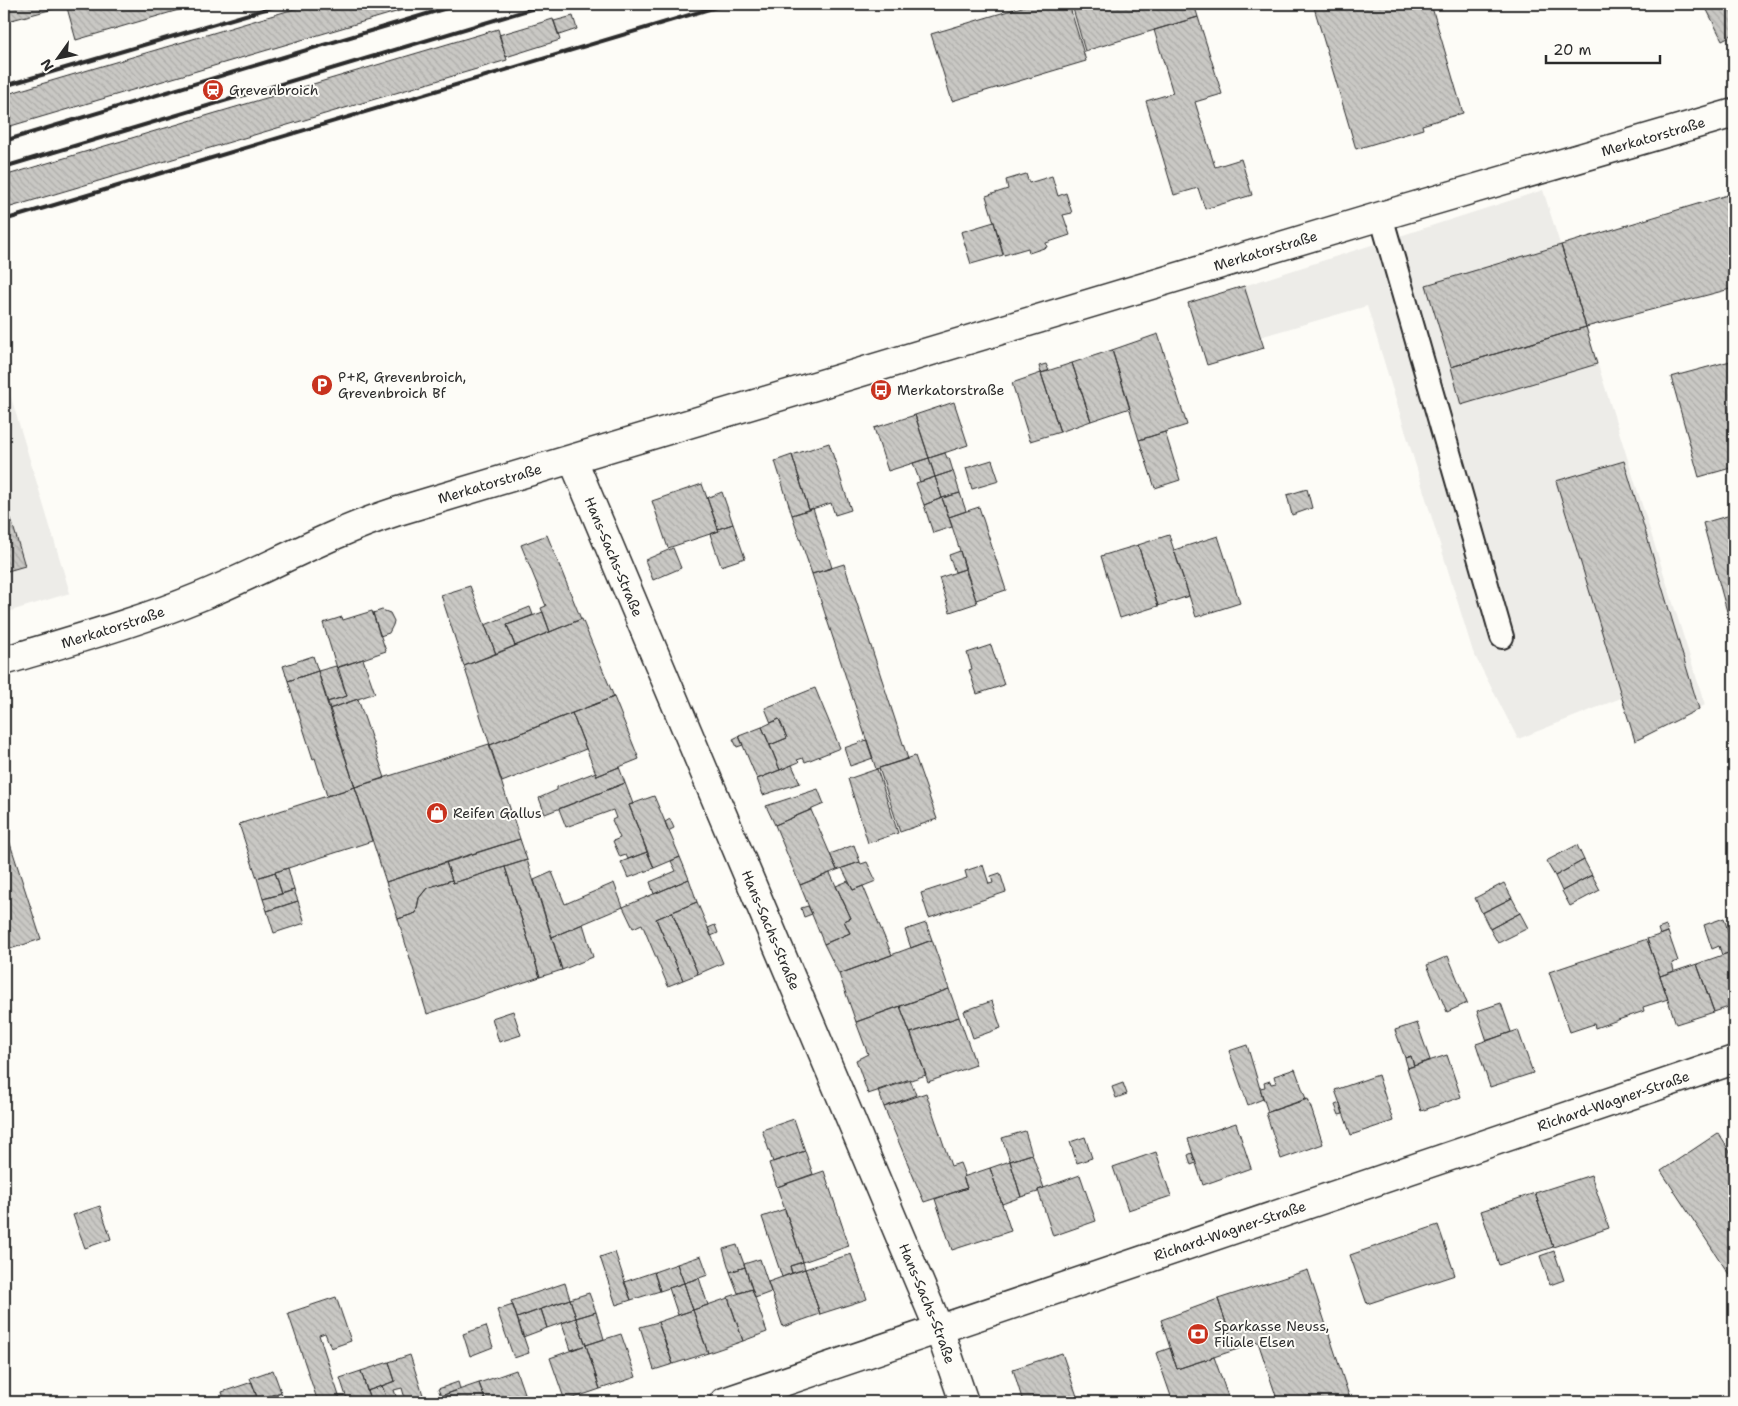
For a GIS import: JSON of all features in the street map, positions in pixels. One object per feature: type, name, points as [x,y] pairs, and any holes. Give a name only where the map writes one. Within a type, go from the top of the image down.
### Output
[{"type":"street","name":"Merkatorstraße","points":[[4,662],[178,606],[377,518],[1381,216],[1734,113]]},
{"type":"street","name":"Hans-Sachs-Straße","points":[[573,460],[939,1329],[964,1402]]},
{"type":"street","name":"Richard-Wagner-Straße","points":[[726,1402],[1734,1060]]},
{"type":"lane","points":[[1381,216],[1502,637]]},
{"type":"shaded area","points":[[1543,190],[1705,705],[1635,741],[1621,698],[1518,739],[1473,652],[1367,306],[1260,337],[1244,286]]},
{"type":"shaded area","points":[[4,374],[70,593],[4,613]]},
{"type":"building","points":[[4,4],[56,4],[57,8],[4,22]]},
{"type":"building","points":[[66,4],[199,4],[76,40]]},
{"type":"building","points":[[311,4],[423,4],[4,128],[4,95]]},
{"type":"building","points":[[1032,4],[1069,4],[1086,61],[952,101],[931,34]]},
{"type":"building","points":[[1194,4],[1198,17],[1085,51],[1072,5]]},
{"type":"building","points":[[1313,4],[1431,4],[1463,113],[1422,125],[1423,129],[1356,149]]},
{"type":"building","points":[[1704,4],[1734,4],[1734,34],[1722,40]]},
{"type":"building","points":[[573,16],[577,29],[559,35],[554,21]]},
{"type":"building","points":[[1198,17],[1222,94],[1195,102],[1215,167],[1241,159],[1252,195],[1205,209],[1198,188],[1174,195],[1146,101],[1173,93],[1154,30]]},
{"type":"building","points":[[553,19],[560,40],[506,57],[499,35]]},
{"type":"building","points":[[498,29],[507,60],[4,209],[4,176]]},
{"type":"building","points":[[1026,174],[1029,183],[1052,176],[1058,196],[1066,193],[1072,213],[1063,215],[1070,235],[1046,243],[1047,247],[1029,253],[1028,248],[1004,255],[986,196],[1008,189],[1006,180]]},
{"type":"building","points":[[1734,193],[1734,288],[1586,327],[1561,245]]},
{"type":"building","points":[[994,222],[1003,255],[971,264],[961,232]]},
{"type":"building","points":[[1561,245],[1586,327],[1451,367],[1426,285]]},
{"type":"building","points":[[1244,286],[1264,348],[1207,365],[1188,303]]},
{"type":"building","points":[[1586,327],[1597,364],[1461,405],[1451,367]]},
{"type":"building","points":[[1158,334],[1187,425],[1139,440],[1112,350]]},
{"type":"building","points":[[1112,350],[1130,408],[1091,421],[1072,363]]},
{"type":"building","points":[[1734,360],[1734,467],[1699,477],[1671,377]]},
{"type":"building","points":[[1072,363],[1091,421],[1060,432],[1041,373]]},
{"type":"building","points":[[1046,364],[1049,371],[1041,373],[1039,366]]},
{"type":"building","points":[[1041,373],[1060,432],[1030,441],[1012,383]]},
{"type":"building","points":[[954,402],[968,445],[929,458],[915,415]]},
{"type":"building","points":[[915,415],[929,458],[888,471],[874,428]]},
{"type":"building","points":[[1165,432],[1180,480],[1155,488],[1139,440]]},
{"type":"building","points":[[829,443],[851,510],[835,515],[831,503],[809,510],[792,455]]},
{"type":"building","points":[[945,453],[947,458],[949,458],[953,471],[935,477],[929,458]]},
{"type":"building","points":[[792,455],[809,510],[792,515],[775,461]]},
{"type":"building","points":[[929,458],[935,477],[920,482],[913,463]]},
{"type":"building","points":[[992,460],[999,481],[972,489],[966,468]]},
{"type":"building","points":[[1624,461],[1699,709],[1635,741],[1556,481]]},
{"type":"building","points":[[953,471],[960,493],[942,498],[935,477]]},
{"type":"building","points":[[935,477],[942,498],[924,505],[916,483]]},
{"type":"building","points":[[702,484],[719,531],[668,548],[652,501]]},
{"type":"building","points":[[1307,489],[1312,508],[1292,515],[1287,495]]},
{"type":"building","points":[[722,492],[733,524],[718,529],[707,498]]},
{"type":"building","points":[[960,493],[966,511],[949,517],[942,498]]},
{"type":"building","points":[[942,498],[952,527],[933,533],[924,505]]},
{"type":"building","points":[[4,499],[25,566],[4,572]]},
{"type":"building","points":[[979,507],[1006,590],[976,600],[949,517]]},
{"type":"building","points":[[813,508],[832,568],[812,574],[792,515]]},
{"type":"building","points":[[1734,514],[1734,617],[1729,619],[1703,523]]},
{"type":"building","points":[[733,524],[745,558],[721,566],[710,534]]},
{"type":"building","points":[[547,535],[581,619],[550,632],[541,608],[546,606],[521,545]]},
{"type":"building","points":[[1169,535],[1189,596],[1158,606],[1138,545]]},
{"type":"building","points":[[1218,536],[1240,603],[1196,617],[1174,550]]},
{"type":"building","points":[[1138,545],[1158,606],[1120,618],[1101,556]]},
{"type":"building","points":[[673,548],[681,568],[653,580],[645,560]]},
{"type":"building","points":[[960,551],[965,569],[955,572],[949,555]]},
{"type":"building","points":[[844,564],[908,759],[876,769],[812,574]]},
{"type":"building","points":[[965,569],[977,603],[950,612],[939,578]]},
{"type":"building","points":[[470,586],[496,654],[464,666],[441,595]]},
{"type":"building","points":[[530,607],[533,615],[507,625],[515,646],[496,654],[485,625]]},
{"type":"building","points":[[382,610],[390,613],[394,621],[389,633],[380,636],[373,613]]},
{"type":"building","points":[[372,611],[386,651],[337,668],[323,623],[342,617],[343,620]]},
{"type":"building","points":[[543,612],[550,632],[515,646],[507,625]]},
{"type":"building","points":[[582,619],[614,697],[490,745],[464,666]]},
{"type":"building","points":[[991,645],[1004,685],[977,694],[969,670],[972,669],[967,653]]},
{"type":"building","points":[[313,656],[318,671],[288,681],[283,666]]},
{"type":"building","points":[[363,659],[375,693],[329,709],[327,702],[347,696],[338,667]]},
{"type":"building","points":[[336,666],[347,696],[327,702],[318,671]]},
{"type":"building","points":[[318,671],[355,787],[327,796],[288,681]]},
{"type":"building","points":[[815,688],[840,748],[805,762],[803,758],[797,760],[799,762],[780,770],[770,745],[787,738],[779,719],[771,723],[765,708]]},
{"type":"building","points":[[614,697],[639,759],[597,776],[572,713]]},
{"type":"building","points":[[358,699],[385,778],[355,787],[329,709]]},
{"type":"building","points":[[572,713],[586,749],[502,782],[490,745]]},
{"type":"building","points":[[779,719],[787,738],[770,745],[762,727]]},
{"type":"building","points":[[762,727],[780,770],[757,779],[739,736]]},
{"type":"building","points":[[739,736],[743,745],[737,747],[733,739]]},
{"type":"building","points":[[867,740],[873,758],[850,766],[844,748]]},
{"type":"building","name":"Reifen Gallus","points":[[489,744],[520,839],[386,882],[355,787]]},
{"type":"building","points":[[915,756],[937,819],[900,832],[879,768]]},
{"type":"building","points":[[792,765],[800,783],[763,795],[757,779]]},
{"type":"building","points":[[619,767],[625,783],[545,814],[539,798],[557,790],[557,787],[596,772],[597,776]]},
{"type":"building","points":[[877,769],[898,833],[868,843],[848,779]]},
{"type":"building","points":[[625,783],[633,804],[629,805],[647,852],[628,859],[626,855],[620,857],[613,841],[620,838],[612,820],[616,818],[613,810],[566,827],[559,809]]},
{"type":"building","points":[[355,787],[372,841],[257,878],[239,824]]},
{"type":"building","points":[[818,789],[824,804],[775,825],[766,806]]},
{"type":"building","points":[[654,796],[680,857],[654,868],[629,805]]},
{"type":"building","points":[[811,810],[837,870],[800,885],[775,825]]},
{"type":"building","points":[[670,819],[674,828],[668,831],[665,822]]},
{"type":"building","points":[[4,825],[41,939],[4,951]]},
{"type":"building","points":[[520,839],[527,860],[453,883],[446,862]]},
{"type":"building","points":[[854,845],[860,862],[837,870],[830,854]]},
{"type":"building","points":[[1577,845],[1584,860],[1555,876],[1546,861]]},
{"type":"building","points":[[647,852],[654,868],[628,878],[621,862]]},
{"type":"building","points":[[680,857],[689,879],[654,894],[650,882],[676,871],[671,861]]},
{"type":"building","points":[[527,860],[562,970],[540,977],[505,867]]},
{"type":"building","points":[[1584,860],[1592,875],[1562,891],[1555,876]]},
{"type":"building","points":[[446,862],[452,880],[427,888],[419,898],[416,913],[398,919],[386,882]]},
{"type":"building","points":[[860,862],[861,864],[867,862],[876,881],[853,890],[842,868]]},
{"type":"building","points":[[983,865],[989,884],[993,883],[991,876],[1000,873],[1006,892],[929,918],[921,893],[967,878],[965,871]]},
{"type":"building","points":[[505,867],[540,977],[427,1014],[398,919],[416,913],[419,898],[427,888],[452,880],[453,883]]},
{"type":"building","points":[[288,868],[294,890],[282,894],[275,872]]},
{"type":"building","points":[[275,872],[282,894],[263,899],[257,878]]},
{"type":"building","points":[[552,872],[565,904],[614,883],[623,907],[552,937],[534,880]]},
{"type":"building","points":[[830,873],[851,918],[844,921],[850,933],[824,944],[800,885]]},
{"type":"building","points":[[1592,875],[1600,890],[1570,906],[1562,891]]},
{"type":"building","points":[[689,879],[697,902],[656,919],[683,980],[668,986],[642,924],[633,928],[623,907]]},
{"type":"building","points":[[848,881],[853,890],[863,886],[892,955],[839,974],[824,944],[850,933],[844,921],[851,918],[836,886]]},
{"type":"building","points":[[1504,883],[1512,898],[1482,913],[1475,898]]},
{"type":"building","points":[[294,890],[298,901],[267,911],[263,899]]},
{"type":"building","points":[[1512,898],[1520,913],[1490,929],[1482,913]]},
{"type":"building","points":[[298,901],[305,923],[274,933],[267,911]]},
{"type":"building","points":[[697,902],[723,963],[698,974],[672,912]]},
{"type":"building","points":[[808,906],[812,914],[804,917],[801,908]]},
{"type":"building","points":[[672,912],[698,974],[683,980],[656,919]]},
{"type":"building","points":[[1520,913],[1528,928],[1498,943],[1490,929]]},
{"type":"building","points":[[1724,918],[1734,951],[1722,955],[1719,946],[1712,949],[1704,925]]},
{"type":"building","points":[[926,923],[932,940],[911,948],[905,930]]},
{"type":"building","points":[[583,924],[593,957],[562,970],[552,937]]},
{"type":"building","points":[[715,925],[718,933],[711,936],[708,928]]},
{"type":"building","points":[[1666,926],[1668,932],[1660,935],[1658,929]]},
{"type":"building","points":[[1668,932],[1678,961],[1672,963],[1674,971],[1660,976],[1647,939]]},
{"type":"building","points":[[1647,939],[1668,999],[1643,1007],[1644,1011],[1595,1028],[1594,1024],[1570,1032],[1549,972]]},
{"type":"building","points":[[932,940],[949,989],[856,1022],[839,974]]},
{"type":"building","points":[[1734,951],[1734,1005],[1714,1012],[1697,964]]},
{"type":"building","points":[[1448,956],[1467,1003],[1447,1012],[1427,965]]},
{"type":"building","points":[[1697,964],[1714,1012],[1676,1024],[1660,976]]},
{"type":"building","points":[[949,989],[959,1017],[910,1033],[900,1006]]},
{"type":"building","points":[[992,1001],[1001,1028],[973,1038],[964,1011]]},
{"type":"building","points":[[1501,1003],[1511,1032],[1487,1041],[1477,1011]]},
{"type":"building","points":[[900,1006],[926,1075],[868,1094],[856,1060],[868,1054],[856,1022]]},
{"type":"building","points":[[513,1011],[521,1035],[499,1042],[492,1018]]},
{"type":"building","points":[[959,1017],[976,1065],[928,1082],[911,1033]]},
{"type":"building","points":[[1417,1023],[1430,1060],[1414,1066],[1411,1056],[1405,1058],[1395,1030]]},
{"type":"building","points":[[1518,1030],[1533,1073],[1490,1087],[1476,1044]]},
{"type":"building","points":[[1247,1045],[1263,1099],[1248,1105],[1229,1051]]},
{"type":"building","points":[[1447,1055],[1461,1097],[1421,1111],[1407,1068]]},
{"type":"building","points":[[1411,1056],[1414,1066],[1408,1068],[1405,1058]]},
{"type":"building","points":[[1295,1069],[1306,1099],[1268,1112],[1260,1088],[1265,1087],[1264,1083],[1270,1081],[1271,1084],[1276,1083],[1274,1076]]},
{"type":"building","points":[[1378,1075],[1393,1121],[1351,1135],[1335,1090]]},
{"type":"building","points":[[910,1079],[916,1095],[884,1107],[878,1090]]},
{"type":"building","points":[[1123,1083],[1127,1094],[1116,1098],[1112,1087]]},
{"type":"building","points":[[926,1093],[951,1166],[960,1163],[967,1188],[924,1202],[884,1107]]},
{"type":"building","points":[[1308,1099],[1323,1144],[1281,1159],[1266,1113]]},
{"type":"building","points":[[1340,1103],[1343,1114],[1339,1115],[1335,1105]]},
{"type":"building","points":[[794,1119],[805,1151],[773,1162],[762,1130]]},
{"type":"building","points":[[1236,1123],[1251,1168],[1203,1185],[1188,1139]]},
{"type":"building","points":[[1025,1131],[1032,1154],[1010,1161],[1002,1138]]},
{"type":"building","points":[[1718,1133],[1734,1158],[1734,1282],[1661,1171]]},
{"type":"building","points":[[1085,1137],[1092,1158],[1077,1163],[1070,1142]]},
{"type":"building","points":[[805,1151],[813,1174],[777,1187],[769,1163]]},
{"type":"building","points":[[1156,1152],[1171,1196],[1128,1210],[1113,1167]]},
{"type":"building","points":[[1192,1153],[1196,1163],[1191,1165],[1188,1155]]},
{"type":"building","points":[[1032,1154],[1044,1188],[1038,1190],[1038,1192],[1021,1197],[1010,1161]]},
{"type":"building","points":[[1010,1161],[1021,1197],[1002,1204],[990,1168]]},
{"type":"building","points":[[990,1168],[1011,1231],[952,1250],[935,1199],[967,1188],[963,1177]]},
{"type":"building","points":[[824,1171],[849,1246],[803,1262],[777,1187]]},
{"type":"building","points":[[1080,1175],[1096,1221],[1053,1236],[1038,1190]]},
{"type":"building","points":[[1591,1175],[1609,1228],[1553,1247],[1535,1193]]},
{"type":"building","points":[[1535,1193],[1553,1247],[1499,1265],[1481,1211]]},
{"type":"building","points":[[100,1206],[111,1239],[85,1248],[73,1215]]},
{"type":"building","points":[[785,1209],[803,1262],[790,1266],[792,1273],[782,1277],[762,1217]]},
{"type":"building","points":[[1438,1225],[1455,1275],[1367,1304],[1350,1255]]},
{"type":"building","points":[[737,1245],[745,1267],[730,1272],[723,1249]]},
{"type":"building","points":[[1554,1251],[1564,1280],[1550,1285],[1540,1256]]},
{"type":"building","points":[[615,1252],[631,1300],[616,1305],[600,1257]]},
{"type":"building","points":[[851,1254],[867,1299],[820,1314],[805,1269]]},
{"type":"building","points":[[701,1256],[708,1275],[684,1283],[677,1264]]},
{"type":"building","points":[[760,1259],[771,1292],[755,1298],[744,1264]]},
{"type":"building","points":[[803,1262],[805,1269],[792,1273],[790,1266]]},
{"type":"building","points":[[677,1264],[684,1283],[660,1291],[654,1272]]},
{"type":"building","points":[[745,1267],[752,1289],[738,1293],[730,1272]]},
{"type":"building","points":[[805,1269],[820,1314],[783,1327],[768,1282]]},
{"type":"building","points":[[1308,1270],[1351,1402],[1278,1402],[1258,1342],[1235,1350],[1218,1299]]},
{"type":"building","points":[[654,1272],[660,1291],[631,1300],[624,1282]]},
{"type":"building","points":[[699,1278],[708,1305],[693,1310],[684,1283]]},
{"type":"building","points":[[565,1283],[570,1299],[517,1318],[511,1301]]},
{"type":"building","points":[[684,1283],[693,1310],[678,1315],[669,1288]]},
{"type":"building","points":[[752,1289],[767,1332],[743,1341],[728,1297]]},
{"type":"building","points":[[589,1293],[596,1312],[576,1318],[570,1299]]},
{"type":"building","points":[[336,1297],[351,1341],[331,1348],[325,1333],[319,1335],[341,1402],[318,1402],[288,1313]]},
{"type":"building","points":[[728,1298],[743,1341],[708,1353],[693,1310]]},
{"type":"building","points":[[570,1299],[576,1318],[547,1328],[541,1309]]},
{"type":"building","name":"Sparkasse Neuss, Filiale Elsen","points":[[1218,1299],[1235,1350],[1177,1369],[1161,1320]]},
{"type":"building","points":[[513,1305],[529,1353],[514,1358],[497,1310]]},
{"type":"building","points":[[541,1309],[547,1328],[523,1337],[517,1318]]},
{"type":"building","points":[[693,1310],[708,1353],[673,1364],[658,1322]]},
{"type":"building","points":[[596,1312],[604,1339],[586,1345],[576,1318]]},
{"type":"building","points":[[576,1318],[586,1345],[571,1350],[562,1323]]},
{"type":"building","points":[[658,1322],[673,1364],[654,1370],[640,1327]]},
{"type":"building","points":[[486,1326],[493,1347],[470,1356],[463,1334]]},
{"type":"building","points":[[621,1334],[636,1377],[600,1389],[586,1345]]},
{"type":"building","points":[[586,1345],[600,1389],[565,1401],[550,1358]]},
{"type":"building","points":[[1170,1348],[1177,1369],[1214,1357],[1230,1402],[1173,1402],[1156,1353]]},
{"type":"building","points":[[1062,1353],[1079,1402],[1023,1402],[1013,1369]]},
{"type":"building","points":[[410,1355],[425,1401],[406,1402],[402,1388],[394,1390],[398,1402],[388,1402],[382,1386],[395,1381],[389,1362]]},
{"type":"building","points":[[389,1362],[395,1381],[367,1391],[361,1371]]},
{"type":"building","points":[[273,1370],[281,1392],[258,1400],[250,1378]]},
{"type":"building","points":[[516,1370],[527,1402],[486,1402],[479,1383]]},
{"type":"building","points":[[361,1371],[371,1402],[348,1402],[340,1378]]},
{"type":"building","points":[[252,1382],[258,1400],[253,1402],[225,1402],[222,1392]]},
{"type":"building","points":[[458,1382],[460,1389],[441,1396],[438,1389]]},
{"type":"building","points":[[479,1383],[486,1402],[443,1402],[441,1396]]},
{"type":"building","points":[[382,1386],[388,1402],[371,1402],[367,1391]]},
{"type":"building","points":[[281,1392],[285,1402],[259,1402],[258,1400]]},
{"type":"railway","points":[[4,86],[283,4]]},
{"type":"railway","points":[[4,141],[460,4]]},
{"type":"railway","points":[[4,167],[548,4]]},
{"type":"railway","points":[[4,220],[726,4]]},
{"type":"place","name":"Grevenbroich","points":[[213,90]]},
{"type":"place","name":"P+R, Grevenbroich, Grevenbroich Bf","points":[[322,385]]},
{"type":"place","name":"Merkatorstraße","points":[[881,390]]},
{"type":"place","name":"Reifen Gallus","points":[[437,813]]},
{"type":"place","name":"Sparkasse Neuss, Filiale Elsen","points":[[1198,1334]]}]
